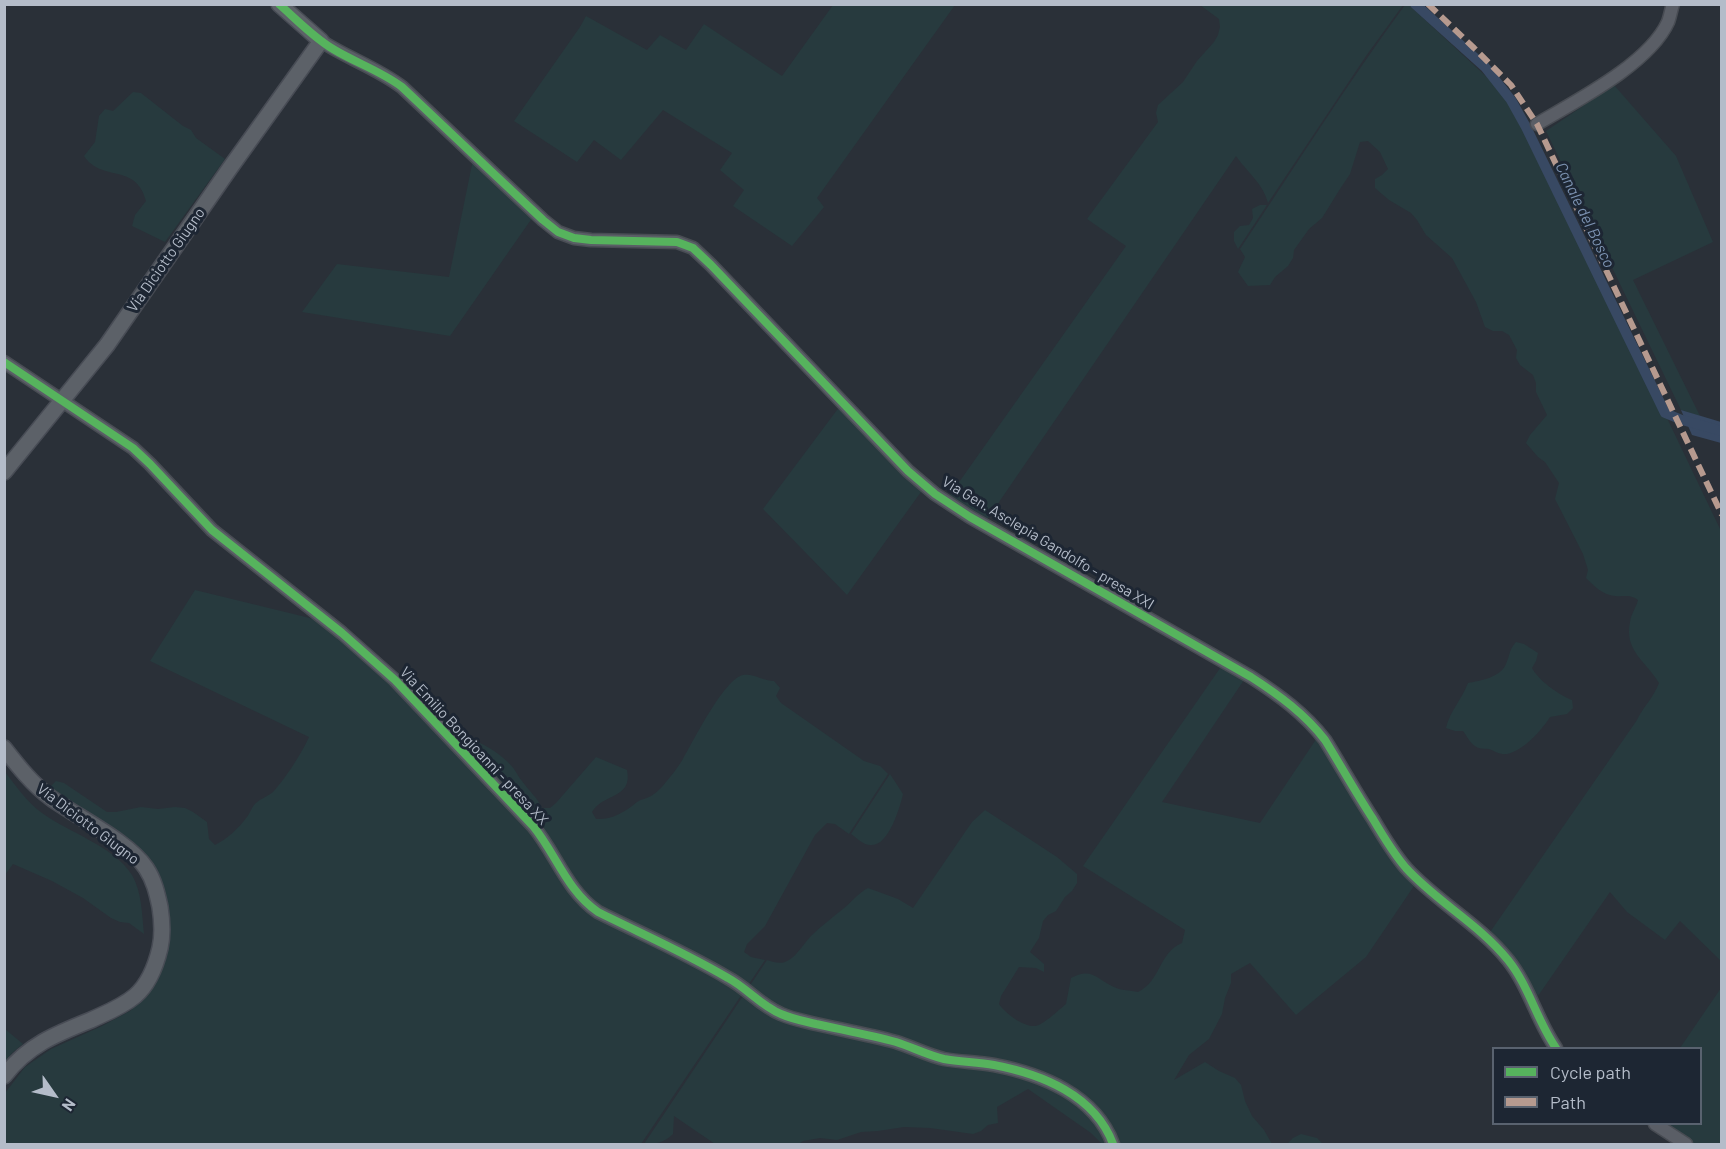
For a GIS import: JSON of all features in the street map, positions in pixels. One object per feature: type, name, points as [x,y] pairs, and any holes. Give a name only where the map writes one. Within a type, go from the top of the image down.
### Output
[{"type":"main road","points":[[279,4],[321,41]]},
{"type":"main road","name":"Via Diciotto Giugno","points":[[4,472],[107,345],[321,41]]},
{"type":"main road","name":"Via Diciotto Giugno","points":[[4,748],[49,797],[117,841],[145,866],[158,897],[162,927],[157,960],[144,986],[135,996],[112,1011],[34,1046],[4,1076]]},
{"type":"street","points":[[1537,124],[1633,63],[1655,42],[1668,22],[1673,4]]},
{"type":"street","name":"Via Gen. Asclepia Gandolfo - presa XXI","points":[[321,41],[389,77],[402,87],[558,232],[574,238],[591,240],[677,242],[693,248],[900,462],[935,494],[979,522],[1251,677],[1300,712],[1325,740],[1389,846],[1406,867],[1440,900],[1496,946],[1510,962],[1545,1032],[1555,1047]]},
{"type":"street","name":"Via Emilio Bongioanni - presa XX","points":[[4,362],[133,448],[212,531],[333,626],[395,680],[532,826],[551,852],[567,880],[587,905],[607,917],[704,963],[732,979],[781,1014],[897,1043],[944,1059],[994,1065],[1055,1084],[1070,1092],[1098,1118],[1107,1128],[1113,1144]]},
{"type":"street","points":[[1657,1125],[1686,1144]]},
{"type":"green space","points":[[833,5],[955,5],[817,198],[824,207],[792,246],[733,206],[744,190],[720,170],[732,153],[663,110],[621,160],[594,140],[577,162],[514,121],[586,16],[647,50],[660,35],[686,50],[704,24],[782,76]]},
{"type":"green space","points":[[1200,5],[1403,5],[1366,56],[1268,203],[1258,183],[1236,156],[984,524],[945,502],[1126,246],[1087,219],[1158,122],[1156,113],[1158,105],[1183,82],[1218,35],[1219,19]]},
{"type":"green space","points":[[1405,5],[1409,5],[1492,82],[1517,114],[1590,257],[1721,531],[1721,961],[1680,921],[1665,940],[1627,912],[1610,892],[1538,996],[1502,946],[1488,935],[1637,720],[1659,683],[1637,655],[1630,641],[1631,619],[1638,600],[1629,596],[1607,594],[1586,578],[1588,570],[1583,554],[1555,499],[1559,483],[1545,462],[1526,443],[1547,415],[1536,392],[1533,375],[1520,365],[1516,358],[1517,350],[1509,335],[1485,327],[1476,302],[1452,258],[1426,235],[1411,213],[1389,200],[1375,188],[1375,179],[1388,169],[1380,152],[1368,141],[1360,142],[1350,174],[1322,218],[1309,229],[1294,250],[1293,258],[1288,266],[1275,277],[1270,285],[1248,286],[1238,272],[1245,257],[1240,249]]},
{"type":"green space","points":[[1614,85],[1676,156],[1713,242],[1633,280],[1700,416],[1681,410],[1546,131]]},
{"type":"green space","points":[[133,92],[141,93],[225,159],[165,242],[132,226],[135,215],[146,201],[135,181],[100,169],[84,156],[95,142],[99,116],[105,109],[113,111]]},
{"type":"green space","points":[[475,150],[537,211],[450,336],[302,312],[337,264],[449,277]]},
{"type":"green space","points":[[1260,205],[1267,205],[1238,249],[1234,241],[1234,232],[1240,226],[1249,225],[1253,218],[1252,209]]},
{"type":"green space","points":[[843,402],[926,485],[847,595],[763,509]]},
{"type":"green space","points":[[195,590],[318,620],[390,680],[454,742],[461,737],[468,738],[483,744],[504,758],[542,808],[550,808],[556,803],[596,757],[627,770],[628,779],[621,791],[597,806],[592,812],[596,819],[618,815],[638,801],[654,794],[679,765],[718,699],[735,679],[743,675],[774,681],[780,688],[776,696],[781,703],[864,761],[880,766],[888,774],[849,834],[835,824],[827,823],[815,835],[765,926],[747,944],[744,952],[751,957],[765,960],[641,1144],[5,1144],[5,1093],[25,1067],[51,1049],[130,1011],[143,999],[161,970],[150,867],[46,791],[56,781],[64,783],[107,812],[141,807],[185,808],[207,822],[209,839],[215,845],[237,829],[256,803],[273,792],[293,766],[309,737],[150,661]]},
{"type":"green space","points":[[1516,642],[1538,653],[1532,668],[1550,687],[1572,700],[1573,708],[1567,714],[1550,717],[1537,734],[1519,749],[1502,754],[1477,747],[1463,731],[1446,728],[1468,683],[1490,678],[1500,672]]},
{"type":"green space","points":[[1225,661],[1248,674],[1162,802],[1260,823],[1319,735],[1418,880],[1366,957],[1296,1015],[1250,963],[1231,974],[1231,983],[1222,1014],[1209,1039],[1189,1055],[1174,1080],[1205,1062],[1235,1078],[1241,1085],[1252,1116],[1272,1144],[1102,1144],[1091,1133],[1028,1089],[997,1107],[998,1123],[988,1125],[973,1134],[904,1127],[861,1132],[837,1140],[820,1138],[799,1144],[715,1144],[674,1116],[673,1134],[660,1142],[644,1144],[767,960],[780,963],[789,960],[815,932],[868,888],[898,899],[913,908],[972,822],[985,810],[1057,857],[1077,874],[1077,883],[1072,891],[1056,911],[1043,921],[1039,938],[1030,952],[1044,964],[1044,972],[1036,968],[1019,967],[1001,996],[999,1004],[1002,1008],[1020,1022],[1035,1026],[1066,1004],[1071,978],[1078,975],[1094,975],[1123,990],[1138,992],[1146,987],[1169,953],[1182,943],[1185,930],[1083,866]]},
{"type":"green space","points":[[5,772],[42,813],[103,848],[124,865],[132,875],[138,889],[144,934],[129,923],[111,918],[83,898],[52,881],[13,864],[5,875]]},
{"type":"green space","points":[[890,774],[903,794],[899,807],[884,839],[872,845],[866,844],[851,834]]},
{"type":"green space","points":[[1721,988],[1721,1144],[1677,1144],[1656,1125],[1702,1125],[1702,1047],[1681,1047]]},
{"type":"green space","points":[[5,1029],[23,1044],[5,1062]]},
{"type":"green space","points":[[1301,1134],[1317,1138],[1323,1144],[1287,1144]]},
{"type":"water","points":[[1681,410],[1721,422],[1721,443],[1692,435]]},
{"type":"waterway","name":"Canale del Bosco","points":[[1415,4],[1485,67],[1511,100],[1665,413],[1722,431]]},
{"type":"marked path","points":[[1428,4],[1511,85],[1537,124],[1722,515]]},
{"type":"cycle path","points":[[279,4],[326,44],[402,87],[558,232],[574,238],[677,242],[693,248],[908,471],[935,494],[970,517],[1251,677],[1291,706],[1325,740],[1384,838],[1406,868],[1431,892],[1484,935],[1508,960],[1522,981],[1543,1027],[1555,1047]]},
{"type":"cycle path","points":[[4,362],[133,448],[212,530],[342,633],[395,680],[533,826],[578,894],[598,912],[712,969],[785,1016],[896,1042],[944,1059],[994,1065],[1048,1081],[1080,1100],[1093,1112],[1105,1127],[1113,1144]]}]
